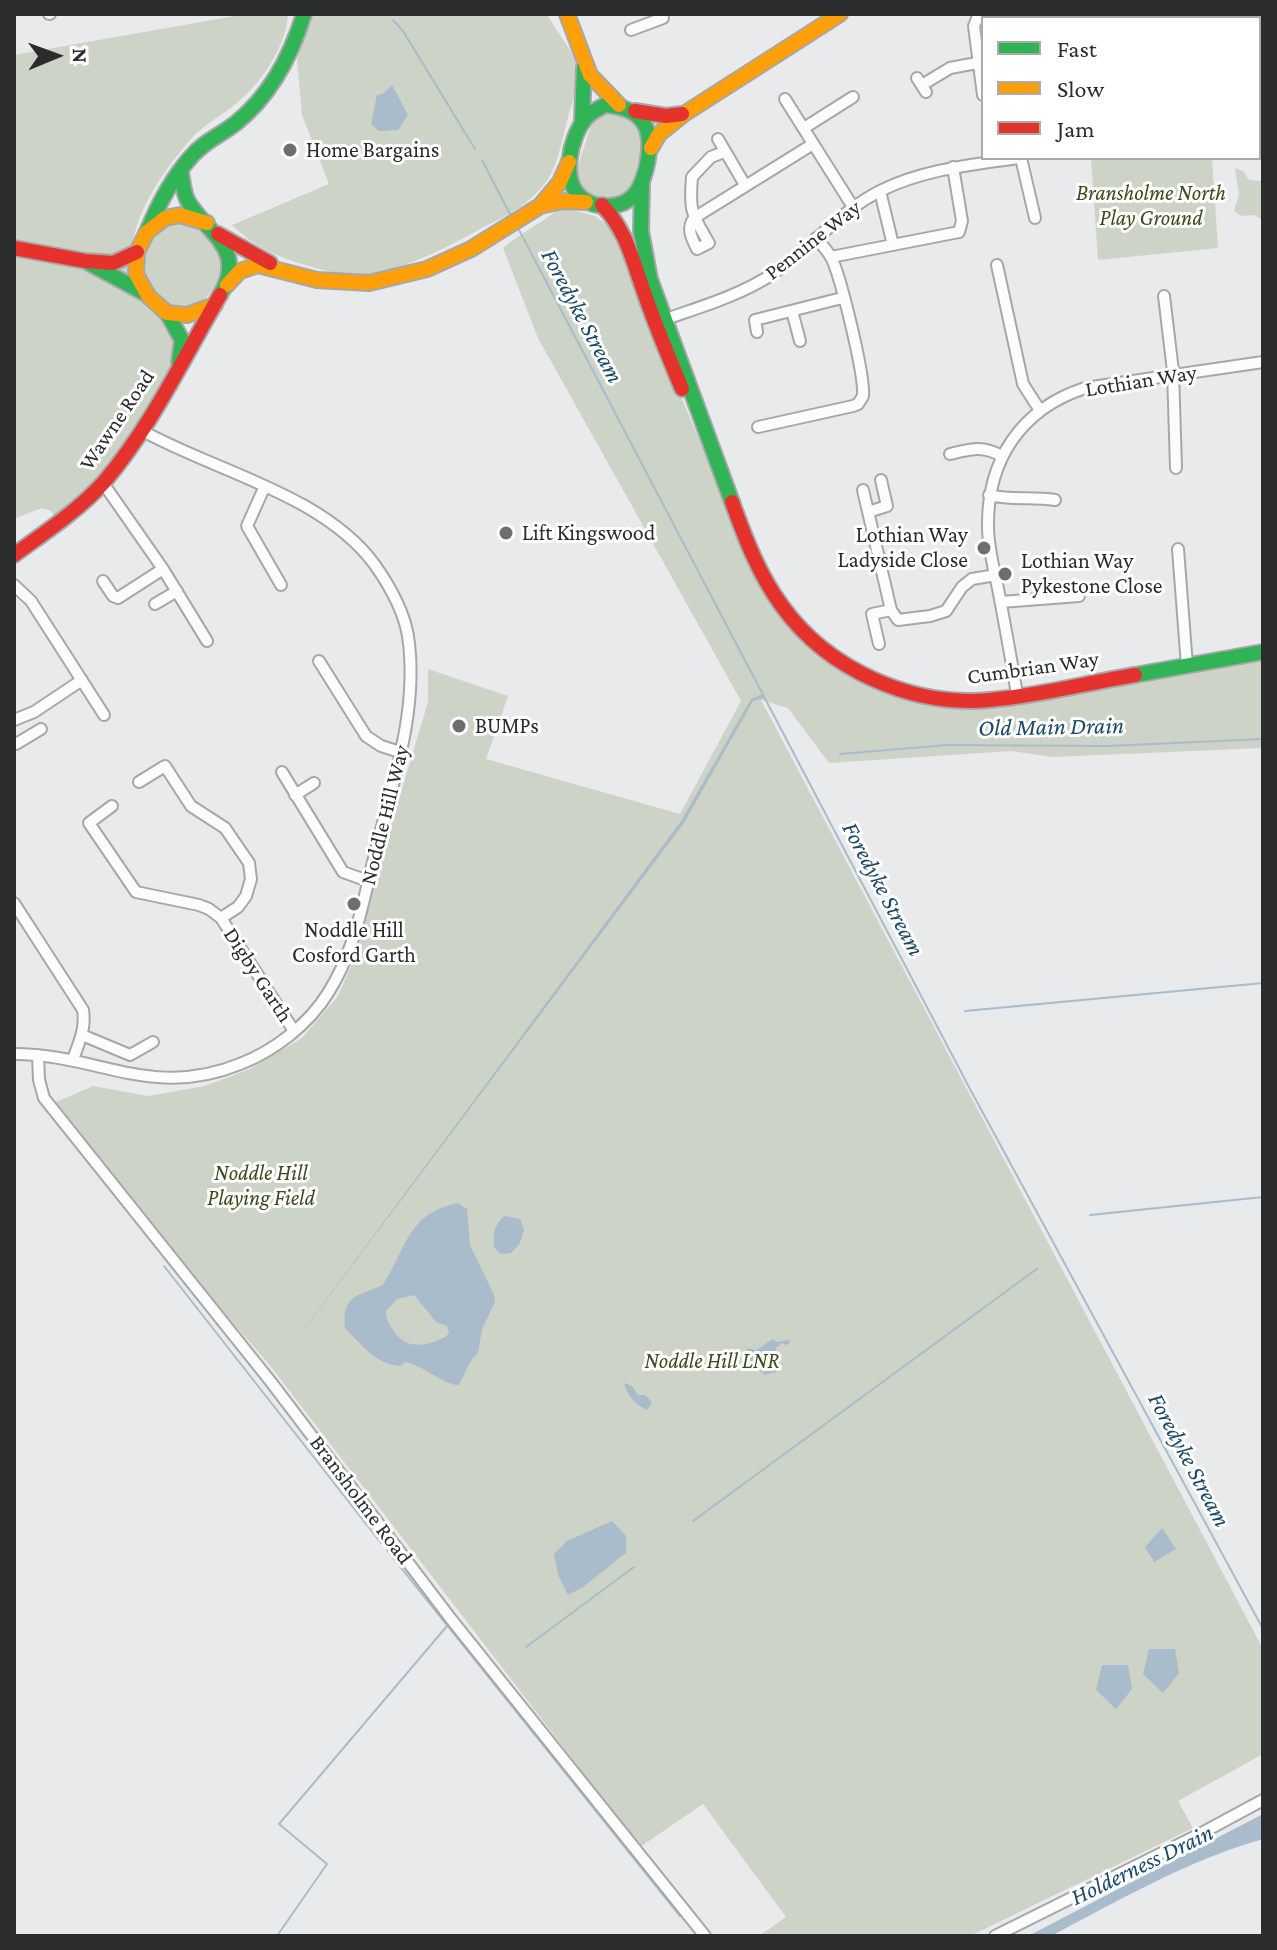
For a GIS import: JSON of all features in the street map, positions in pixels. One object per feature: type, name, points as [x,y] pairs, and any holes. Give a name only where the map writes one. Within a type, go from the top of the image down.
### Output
[{"type":"street","points":[[148,296],[136,274],[137,252],[155,212],[199,148],[233,126],[281,72],[304,14]]},
{"type":"street","points":[[567,14],[584,63],[600,88],[619,105]]},
{"type":"street","points":[[631,30],[663,18],[661,14]]},
{"type":"street","points":[[226,285],[240,271],[258,265],[317,280],[369,283],[440,264],[540,206],[562,201],[614,206],[634,196],[659,134],[684,114],[840,14]]},
{"type":"street","points":[[979,14],[974,26],[981,84]]},
{"type":"street","points":[[540,206],[560,182],[582,122],[584,63]]},
{"type":"street","points":[[922,85],[950,68],[977,63]]},
{"type":"street","points":[[804,128],[853,97]]},
{"type":"street","points":[[785,99],[853,207]]},
{"type":"street","points":[[582,122],[591,111],[605,105],[619,105],[666,116],[684,114]]},
{"type":"street","points":[[635,111],[647,126],[651,148]]},
{"type":"street","points":[[718,139],[745,185]]},
{"type":"street","points":[[724,152],[711,157],[692,177],[691,212],[694,218],[813,144]]},
{"type":"street","name":"Pennine Way","points":[[661,321],[741,291],[772,275],[853,207],[880,191],[916,176],[993,160]]},
{"type":"street","points":[[1020,160],[1035,218]]},
{"type":"street","points":[[569,162],[571,182],[577,195],[586,202]]},
{"type":"street","points":[[831,257],[959,232],[962,221],[953,167]]},
{"type":"street","points":[[85,261],[148,296],[167,313],[187,315],[216,305],[231,266],[227,250],[213,228],[187,200],[181,172]]},
{"type":"street","name":"Cumbrian Way","points":[[642,182],[641,230],[661,321],[698,426],[764,578],[791,617],[817,646],[851,669],[887,687],[921,697],[956,701],[1017,695],[1263,652]]},
{"type":"street","name":"Pennine Way","points":[[880,191],[893,245]]},
{"type":"street","name":"Cumbrian Way","points":[[602,205],[628,237],[639,279],[661,321]]},
{"type":"street","points":[[147,232],[165,218],[180,215],[213,228],[283,271]]},
{"type":"street","points":[[758,427],[853,406],[861,400],[864,392],[838,273],[831,257],[816,238]]},
{"type":"street","points":[[14,248],[113,263],[137,252]]},
{"type":"street","points":[[997,265],[1023,384],[1039,409]]},
{"type":"street","points":[[1164,296],[1172,376],[1176,468]]},
{"type":"street","points":[[757,332],[755,320],[842,298]]},
{"type":"street","name":"Wawne Road","points":[[14,555],[103,483],[141,430],[216,305]]},
{"type":"street","points":[[792,311],[800,341]]},
{"type":"street","name":"Wawne Road","points":[[167,313],[182,340],[179,367]]},
{"type":"street","name":"Lothian Way","points":[[1017,695],[988,529],[989,495],[1002,456],[1018,432],[1039,409],[1085,388],[1263,362]]},
{"type":"street","name":"Noddle Hill Way","points":[[14,1054],[73,1059],[150,1078],[199,1077],[267,1051],[294,1031],[313,1014],[329,993],[352,948],[406,731],[411,683],[407,634],[386,583],[354,542],[331,521],[310,508],[163,443],[141,430]]},
{"type":"street","points":[[950,454],[978,447],[1002,456]]},
{"type":"street","points":[[868,512],[887,506],[881,480]]},
{"type":"street","points":[[103,483],[163,569],[207,641]]},
{"type":"street","points":[[264,488],[247,526],[281,585]]},
{"type":"street","points":[[863,490],[891,610],[898,620],[946,611],[962,587],[972,579],[996,575]]},
{"type":"street","points":[[989,495],[1004,499],[1041,497],[1055,500]]},
{"type":"street","points":[[1178,549],[1187,666]]},
{"type":"street","points":[[103,581],[113,596],[118,598],[163,569]]},
{"type":"street","points":[[14,585],[31,601],[104,715]]},
{"type":"street","points":[[155,604],[177,591]]},
{"type":"street","points":[[1001,602],[1079,596]]},
{"type":"street","points":[[879,644],[872,614],[891,610]]},
{"type":"street","points":[[319,661],[366,736],[381,746],[400,752]]},
{"type":"street","points":[[28,736],[16,719],[34,712],[82,680]]},
{"type":"street","points":[[16,744],[41,729]]},
{"type":"street","name":"Digby Garth","points":[[139,782],[165,766],[191,806],[225,828],[249,863],[251,879],[246,896],[238,907],[221,918]]},
{"type":"street","points":[[282,772],[343,872],[368,881]]},
{"type":"street","points":[[295,795],[314,783]]},
{"type":"street","name":"Digby Garth","points":[[112,806],[89,823],[132,889],[141,894],[209,909],[221,918],[294,1031]]},
{"type":"street","points":[[14,903],[83,1010],[82,1035],[73,1059]]},
{"type":"street","points":[[82,1035],[130,1055],[153,1042]]},
{"type":"street","name":"Bransholme Road","points":[[38,1055],[39,1080],[44,1098],[271,1382],[451,1619],[705,1936]]},
{"type":"street","points":[[995,1936],[1263,1800]]},
{"type":"green space","points":[[246,14],[288,14],[278,50],[247,94],[195,134],[179,153],[149,197],[132,246],[137,295],[146,308],[175,331],[178,356],[104,476],[55,518],[51,511],[42,508],[14,519],[14,55]]},
{"type":"green space","points":[[313,14],[547,14],[572,54],[578,73],[559,151],[548,179],[534,196],[508,214],[436,252],[385,271],[354,275],[330,272],[285,258],[249,239],[232,225],[329,184],[302,115],[297,59]]},
{"type":"green space","points":[[616,110],[636,120],[645,138],[630,190],[616,200],[592,195],[574,179],[592,122],[601,112]]},
{"type":"green space","name":"Bransholme North Play Ground","points":[[1091,160],[1212,160],[1218,248],[1098,260]]},
{"type":"green space","points":[[1235,168],[1243,171],[1249,180],[1263,181],[1263,220],[1254,215],[1241,216],[1234,211],[1239,195]]},
{"type":"green space","name":"Noddle Hill LNR","points":[[561,207],[595,216],[613,229],[665,360],[744,543],[798,636],[835,666],[895,696],[960,709],[1263,658],[1263,748],[1053,757],[1011,751],[829,763],[788,708],[761,700],[1263,1649],[1263,1754],[1178,1801],[1193,1828],[970,1936],[759,1936],[786,1917],[703,1804],[640,1847],[268,1363],[77,1145],[47,1106],[93,1086],[148,1096],[205,1086],[250,1069],[302,1038],[338,996],[358,949],[373,886],[428,702],[428,669],[508,696],[486,759],[680,814],[741,701],[538,338],[503,248]]},
{"type":"green space","points":[[183,222],[195,226],[223,252],[220,274],[210,293],[199,304],[186,308],[173,306],[151,288],[145,275],[144,260],[149,245],[159,231]]},
{"type":"water","points":[[392,85],[408,115],[398,130],[379,131],[371,124],[377,95]]},
{"type":"water","points":[[763,694],[765,698],[753,701],[684,823],[268,1378],[681,821],[751,699]]},
{"type":"water","points":[[458,1203],[467,1209],[470,1245],[495,1302],[482,1329],[478,1353],[458,1385],[406,1362],[400,1366],[383,1362],[345,1328],[346,1309],[353,1298],[383,1285],[410,1234],[428,1215]],"holes":[[[414,1295],[436,1322],[447,1326],[449,1332],[446,1337],[431,1343],[410,1344],[398,1337],[387,1319],[386,1311],[397,1299]]]},
{"type":"water","points":[[504,1216],[520,1219],[524,1230],[520,1243],[511,1253],[501,1254],[494,1247],[494,1238],[496,1227]]},
{"type":"water","points":[[773,1339],[777,1342],[789,1340],[790,1343],[782,1343],[776,1348],[779,1371],[765,1375],[750,1363],[747,1348],[756,1350]]},
{"type":"water","points":[[624,1383],[652,1402],[648,1410],[633,1400]]},
{"type":"water","points":[[612,1521],[626,1536],[626,1553],[568,1595],[558,1575],[554,1554],[567,1541]]},
{"type":"water","points":[[1162,1528],[1176,1549],[1154,1562],[1145,1547]]},
{"type":"water","points":[[1149,1649],[1175,1649],[1179,1673],[1163,1693],[1143,1674]]},
{"type":"water","points":[[1102,1665],[1128,1665],[1132,1689],[1116,1709],[1096,1690]]},
{"type":"water","points":[[1263,1814],[1263,1839],[1181,1869],[1051,1936],[1028,1936]]},
{"type":"waterway","name":"Foredyke Stream","points":[[393,20],[403,31],[475,149]]},
{"type":"waterway","name":"Foredyke Stream","points":[[482,160],[511,216]]},
{"type":"waterway","name":"Foredyke Stream","points":[[518,228],[970,1089],[1263,1629]]},
{"type":"waterway","name":"Old Main Drain","points":[[840,754],[947,745],[1108,746],[1263,739]]},
{"type":"waterway","points":[[965,1011],[1263,983]]},
{"type":"waterway","points":[[1090,1215],[1263,1197]]},
{"type":"waterway","points":[[164,1266],[381,1543]]},
{"type":"waterway","points":[[693,1521],[1038,1268]]},
{"type":"waterway","points":[[387,1550],[680,1916]]},
{"type":"waterway","points":[[526,1647],[634,1567]]},
{"type":"waterway","points":[[277,1936],[327,1864],[279,1824],[447,1626]]},
{"type":"traffic: fast","points":[[147,232],[166,192],[184,165],[201,147],[230,127],[260,100],[286,60],[304,14]]},
{"type":"traffic: fast","points":[[582,122],[584,67]]},
{"type":"traffic: fast","points":[[605,105],[619,107],[638,117],[648,133],[649,143],[646,169],[638,190],[628,200],[608,206],[582,198],[575,191],[569,171],[572,148],[580,127],[589,114],[605,105]]},
{"type":"traffic: fast","points":[[181,172],[187,199],[215,234],[227,255],[227,279],[220,295]]},
{"type":"traffic: fast","points":[[642,182],[641,231],[650,279],[732,502]]},
{"type":"traffic: fast","points":[[89,263],[148,295]]},
{"type":"traffic: fast","points":[[167,313],[182,340],[179,362]]},
{"type":"traffic: fast","points":[[1135,675],[1263,652]]},
{"type":"traffic: slow","points":[[567,14],[590,75],[619,105]]},
{"type":"traffic: slow","points":[[651,148],[659,134],[684,114],[840,14]]},
{"type":"traffic: slow","points":[[227,285],[240,271],[258,265],[317,280],[369,283],[427,269],[471,249],[540,206],[560,182],[569,162]]},
{"type":"traffic: slow","points":[[540,206],[562,201],[586,202]]},
{"type":"traffic: slow","points":[[207,223],[180,215],[165,218],[147,232],[137,252],[136,274],[148,296],[167,313],[187,315],[215,305]]},
{"type":"traffic: jam","points":[[635,111],[666,116],[682,114]]},
{"type":"traffic: jam","points":[[602,205],[618,225],[628,247],[682,389]]},
{"type":"traffic: jam","points":[[218,234],[270,263]]},
{"type":"traffic: jam","points":[[14,248],[113,263],[137,252]]},
{"type":"traffic: jam","points":[[14,555],[84,502],[121,461],[152,415],[220,295]]},
{"type":"traffic: jam","points":[[732,502],[747,543],[782,606],[823,649],[874,680],[902,690],[961,701],[1026,696],[1135,675]]},
{"type":"place","name":"Home Bargains","points":[[290,150]]},
{"type":"place","name":"Lift Kingswood","points":[[506,533]]},
{"type":"place","name":"Lothian Way Ladyside Close","points":[[984,548]]},
{"type":"place","name":"Lothian Way Pykestone Close","points":[[1005,574]]},
{"type":"place","name":"BUMPs","points":[[459,726]]},
{"type":"place","name":"Noddle Hill Cosford Garth","points":[[354,904]]},
{"type":"park label","name":"Noddle Hill Playing Field","points":[[261,1186]]},
{"type":"water label","name":"Holderness Drain","points":[[1142,1865]]}]
